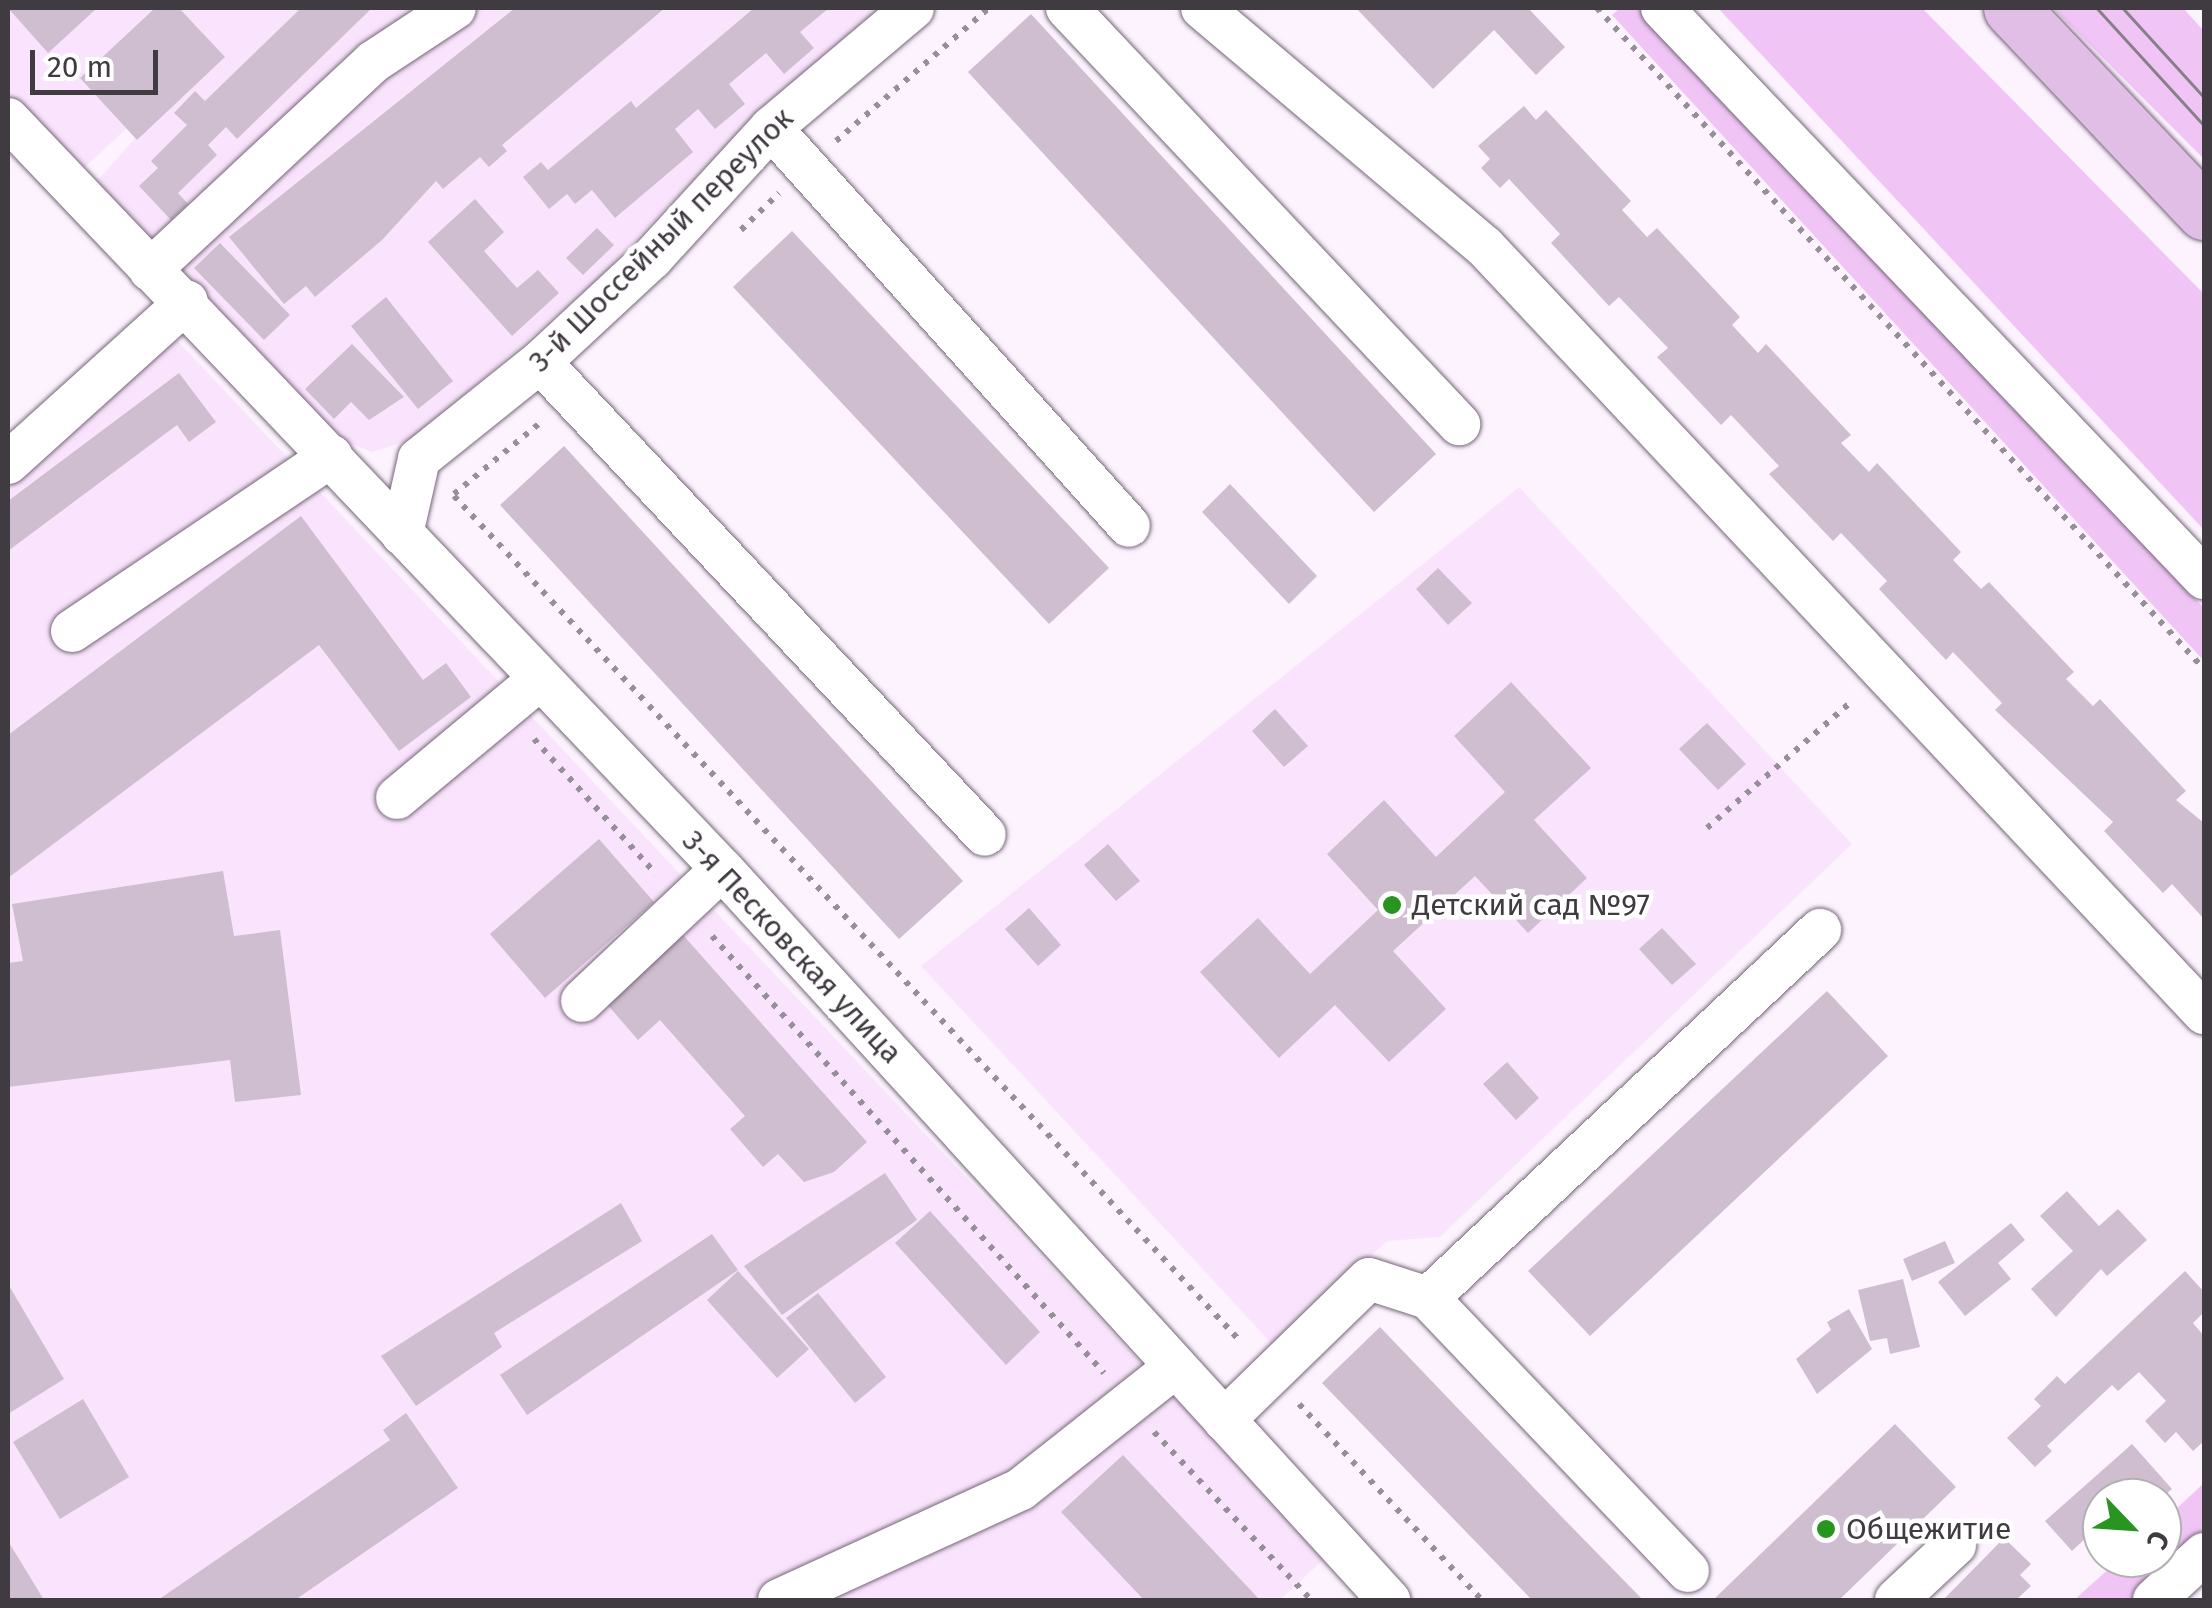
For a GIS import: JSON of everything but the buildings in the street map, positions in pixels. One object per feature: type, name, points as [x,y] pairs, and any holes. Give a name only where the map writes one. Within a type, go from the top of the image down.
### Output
[{"type":"main road","points":[[2010,8],[2204,212]]},
{"type":"street","points":[[150,270],[374,62],[455,8]]},
{"type":"street","name":"3-й Шоссейный переулок","points":[[420,458],[540,362],[652,258],[771,128],[913,8]]},
{"type":"street","points":[[1067,8],[1459,424]]},
{"type":"street","points":[[1202,8],[1484,247],[2204,1013]]},
{"type":"street","points":[[1662,8],[2204,578]]},
{"type":"street","name":"3-я Песковская улица","points":[[8,119],[150,270],[187,302],[722,869],[1389,1600]]},
{"type":"street","points":[[771,128],[1129,526]]},
{"type":"street","points":[[8,462],[187,302]]},
{"type":"street","points":[[540,362],[985,835]]},
{"type":"street","points":[[72,631],[331,456]]},
{"type":"street","points":[[402,534],[420,458]]},
{"type":"street","points":[[397,798],[540,678]]},
{"type":"street","points":[[582,1001],[722,869]]},
{"type":"street","points":[[1428,1298],[1820,930]]},
{"type":"street","points":[[1224,1420],[1369,1279],[1428,1298],[1688,1571]]},
{"type":"street","points":[[779,1600],[1021,1489],[1175,1367]]},
{"type":"street","points":[[1896,1600],[1954,1545]]},
{"type":"street","points":[[2154,1600],[2204,1554]]},
{"type":"path","points":[[1597,8],[2204,669]]},
{"type":"path","points":[[420,458],[1252,1353]]},
{"type":"path","points":[[1706,828],[1884,672]]},
{"type":"path","points":[[506,709],[1310,1600]]},
{"type":"path","points":[[1292,1397],[1482,1600]]},
{"type":"shaded area","points":[[8,8],[884,8],[733,138],[595,282],[413,439],[372,452],[340,439],[96,182],[137,136],[128,127],[68,183],[8,119]]},
{"type":"shaded area","points":[[1620,8],[1642,8],[2204,608],[2204,661],[1612,15]]},
{"type":"shaded area","points":[[1718,8],[1922,8],[2204,294],[2204,530]]},
{"type":"shaded area","points":[[2053,8],[2183,8],[2204,31],[2204,159]]},
{"type":"shaded area","points":[[156,318],[1325,1558],[1280,1600],[8,1600],[8,443]]},
{"type":"shaded area","name":"Детский сад №97","points":[[1519,487],[1852,844],[1440,1237],[1387,1241],[1273,1345],[921,966]]},
{"type":"shaded area","points":[[2204,1483],[2204,1540],[2182,1560],[2182,1503]]},
{"type":"shaded area","points":[[2099,1578],[2163,1578],[2139,1600],[2074,1600]]},
{"type":"tram line","points":[[2097,8],[2204,125]]},
{"type":"tram line","points":[[2123,8],[2204,97]]},
{"type":"place","name":"Детский сад №97","points":[[1392,905]]},
{"type":"place","name":"Общежитие","points":[[1826,1529]]}]
